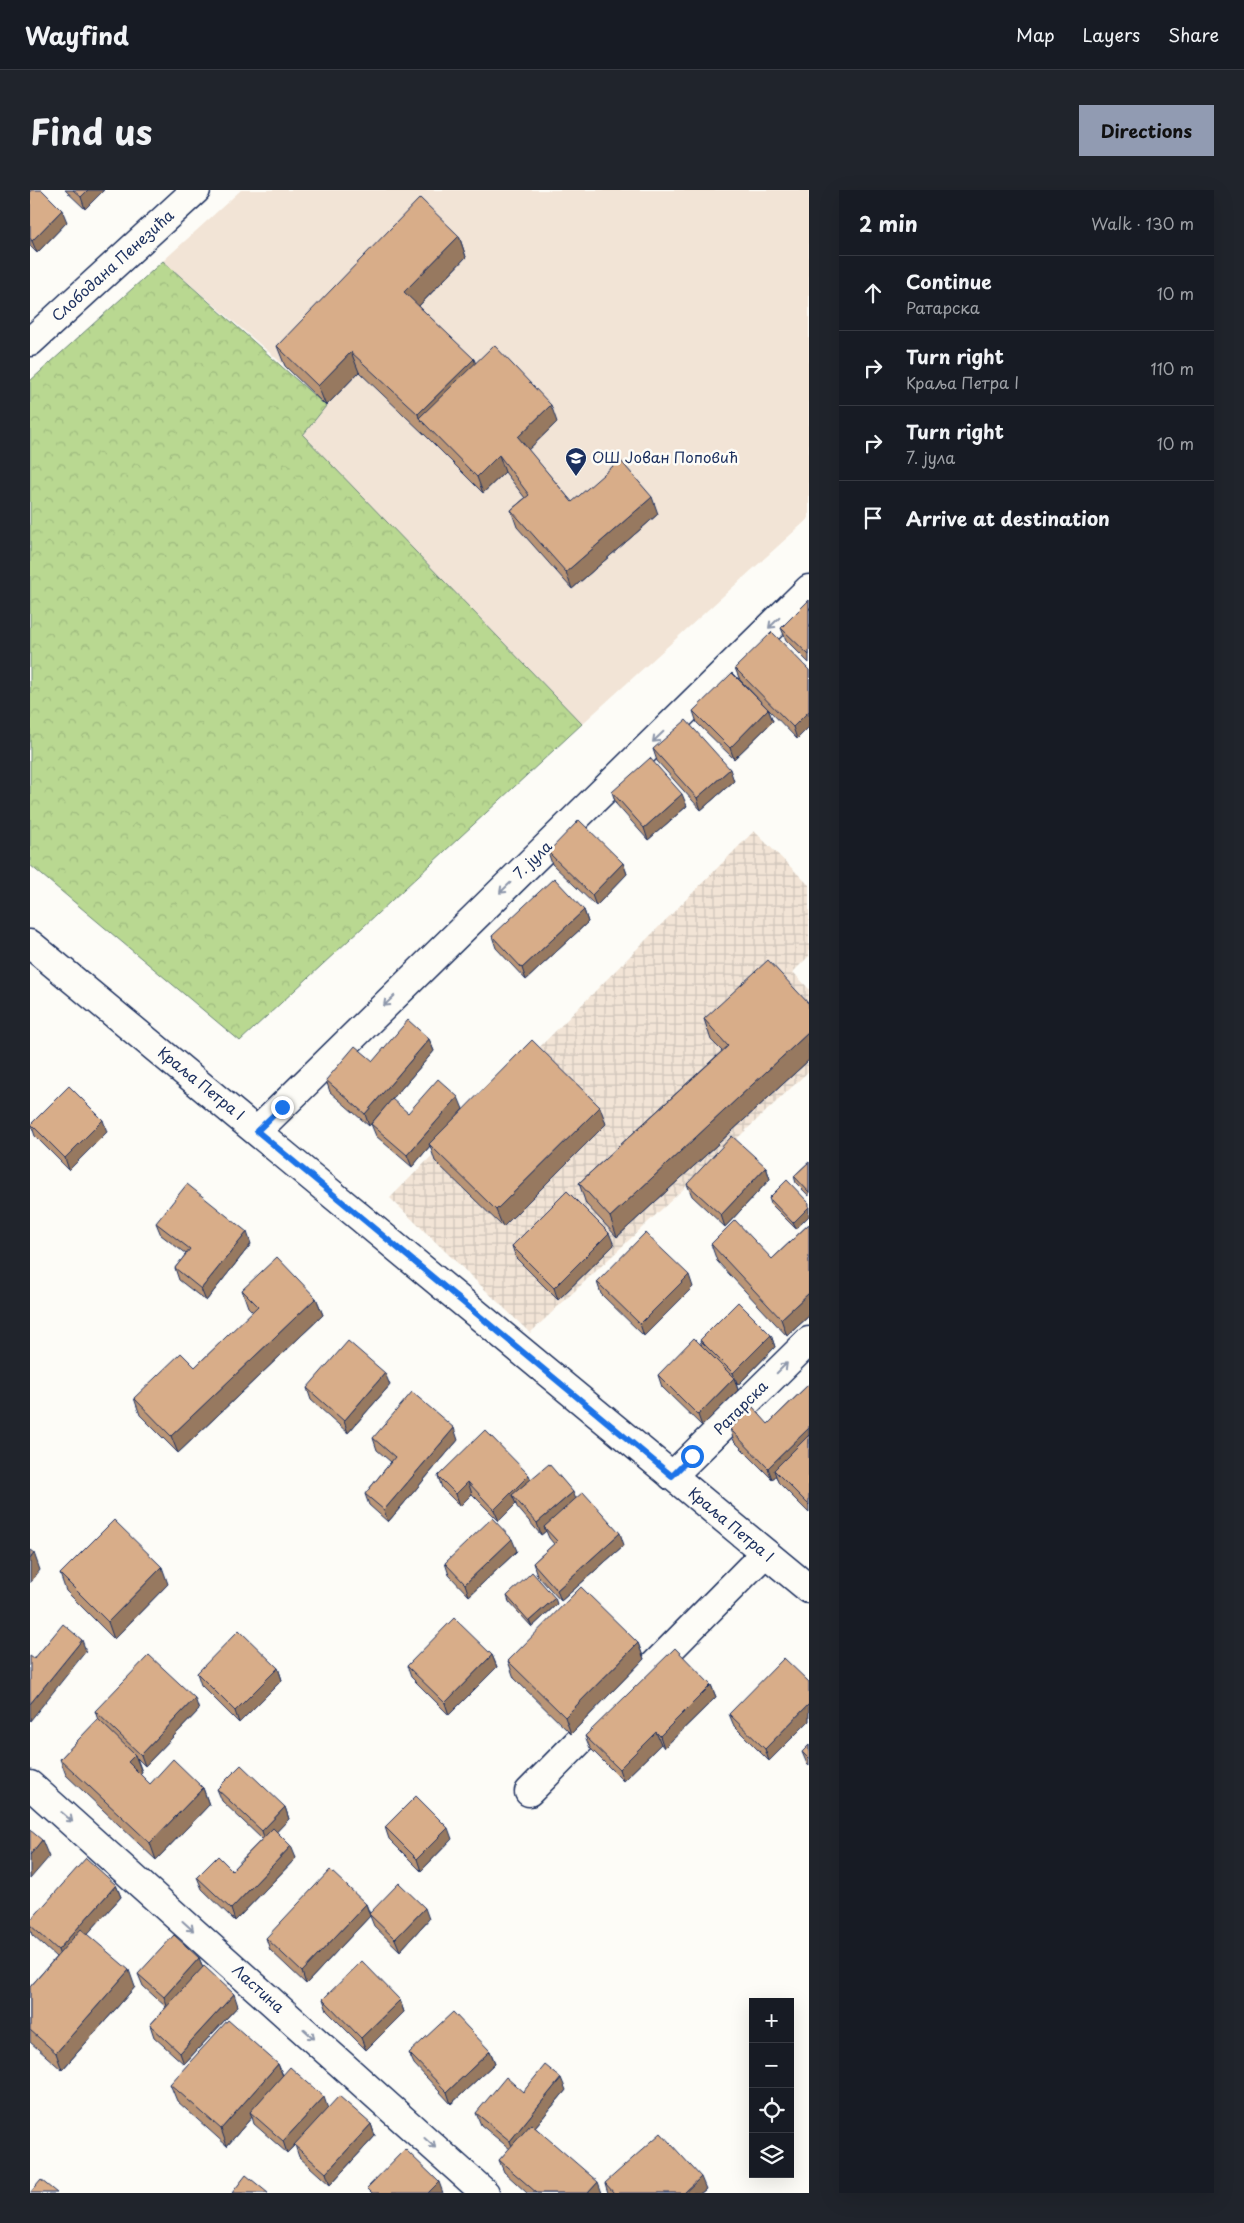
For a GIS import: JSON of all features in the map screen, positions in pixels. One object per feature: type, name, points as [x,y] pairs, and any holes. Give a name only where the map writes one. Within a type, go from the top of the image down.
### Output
[{"type":"street","name":"Слободана Пенезића","points":[[30,342],[196,190]]},
{"type":"street","name":"7. јула","points":[[257,1131],[809,589]]},
{"type":"street","name":"Краља Петра I","points":[[30,944],[809,1589]]},
{"type":"street","name":"Ратарска","points":[[672,1476],[809,1341]]},
{"type":"street","points":[[530,1792],[765,1553]]},
{"type":"street","name":"Ластина","points":[[30,1785],[485,2193]]},
{"type":"shaded area","name":"ОШ Јован Поповић","points":[[241,190],[809,190],[809,518],[582,724],[303,435],[326,406],[285,366],[163,261]]},
{"type":"shaded area","points":[[754,831],[809,885],[809,956],[793,972],[809,989],[809,1071],[530,1333],[390,1198]]},
{"type":"green space","points":[[163,261],[326,406],[303,435],[582,724],[240,1041],[30,865],[30,381]]},
{"type":"building","points":[[30,190],[42,190],[62,210],[32,241],[30,238]]},
{"type":"building","points":[[73,190],[88,190],[81,197]]},
{"type":"building","points":[[420,198],[459,236],[404,292],[474,359],[418,414],[351,352],[318,386],[277,346]]},
{"type":"building","points":[[494,345],[551,405],[518,437],[572,502],[620,460],[652,497],[566,572],[511,510],[529,495],[499,455],[477,477],[419,418]]},
{"type":"building","points":[[809,600],[809,655],[781,628]]},
{"type":"building","points":[[772,632],[809,670],[809,711],[793,727],[735,668]]},
{"type":"building","points":[[732,673],[768,709],[730,748],[693,711]]},
{"type":"building","points":[[686,720],[730,769],[697,798],[653,749]]},
{"type":"building","points":[[650,758],[682,794],[644,828],[612,792]]},
{"type":"building","points":[[579,820],[623,863],[592,895],[548,852]]},
{"type":"building","points":[[554,878],[584,910],[522,968],[492,936]]},
{"type":"building","points":[[768,960],[809,1004],[809,1032],[610,1217],[579,1183],[728,1046],[704,1019]]},
{"type":"building","points":[[408,1020],[429,1039],[365,1114],[326,1080],[355,1046],[373,1061]]},
{"type":"building","points":[[532,1040],[600,1107],[496,1210],[429,1144]]},
{"type":"building","points":[[438,1079],[458,1097],[407,1155],[371,1124],[392,1099],[408,1113]]},
{"type":"building","points":[[69,1086],[103,1120],[65,1158],[31,1124]]},
{"type":"building","points":[[732,1136],[766,1167],[721,1215],[687,1184]]},
{"type":"building","points":[[809,1162],[809,1192],[794,1176]]},
{"type":"building","points":[[787,1180],[809,1203],[809,1207],[793,1223],[769,1198]]},
{"type":"building","points":[[187,1184],[247,1232],[201,1289],[175,1268],[190,1249],[156,1223]]},
{"type":"building","points":[[567,1191],[609,1233],[554,1288],[512,1246]]},
{"type":"building","points":[[735,1220],[772,1259],[809,1224],[809,1293],[781,1319],[711,1244]]},
{"type":"building","points":[[645,1233],[689,1275],[640,1324],[597,1282]]},
{"type":"building","points":[[277,1257],[316,1298],[171,1436],[134,1398],[181,1353],[195,1367],[258,1306],[242,1290]]},
{"type":"building","points":[[738,1302],[771,1335],[733,1373],[700,1340]]},
{"type":"building","points":[[694,1338],[734,1378],[698,1415],[658,1375]]},
{"type":"building","points":[[348,1341],[385,1373],[344,1421],[307,1388]]},
{"type":"building","points":[[809,1384],[809,1428],[768,1468],[730,1429],[753,1407],[768,1424]]},
{"type":"building","points":[[412,1392],[454,1428],[384,1510],[365,1494],[395,1457],[373,1438]]},
{"type":"building","points":[[485,1430],[529,1475],[494,1510],[468,1482],[456,1494],[438,1476]]},
{"type":"building","points":[[809,1435],[809,1505],[774,1470]]},
{"type":"building","points":[[549,1464],[573,1492],[537,1523],[512,1495]]},
{"type":"building","points":[[583,1492],[620,1533],[557,1590],[533,1563],[557,1541],[544,1527]]},
{"type":"building","points":[[492,1518],[512,1539],[465,1584],[445,1563]]},
{"type":"building","points":[[114,1520],[162,1567],[108,1622],[60,1574]]},
{"type":"building","points":[[30,1550],[34,1553],[30,1559]]},
{"type":"building","points":[[532,1572],[555,1598],[529,1621],[507,1596]]},
{"type":"building","points":[[581,1587],[638,1643],[565,1717],[508,1661]]},
{"type":"building","points":[[454,1618],[492,1655],[445,1703],[407,1666]]},
{"type":"building","points":[[63,1624],[82,1640],[30,1704],[30,1656],[34,1659]]},
{"type":"building","points":[[239,1630],[278,1668],[235,1711],[197,1673]]},
{"type":"building","points":[[675,1648],[711,1685],[660,1736],[656,1732],[619,1769],[585,1736]]},
{"type":"building","points":[[149,1655],[195,1698],[141,1755],[95,1711]]},
{"type":"building","points":[[784,1658],[809,1682],[809,1704],[765,1749],[729,1714]]},
{"type":"building","points":[[98,1719],[135,1755],[128,1762],[150,1784],[173,1759],[203,1788],[150,1843],[60,1759]]},
{"type":"building","points":[[809,1745],[809,1759],[802,1752]]},
{"type":"building","points":[[241,1765],[285,1807],[262,1831],[217,1789]]},
{"type":"building","points":[[416,1796],[448,1828],[417,1859],[385,1827]]},
{"type":"building","points":[[273,1828],[291,1846],[231,1909],[197,1877],[218,1856],[232,1870]]},
{"type":"building","points":[[30,1830],[42,1840],[30,1855]]},
{"type":"building","points":[[86,1858],[116,1885],[58,1950],[30,1925],[30,1921]]},
{"type":"building","points":[[330,1870],[366,1904],[302,1972],[266,1938]]},
{"type":"building","points":[[399,1883],[425,1908],[395,1939],[369,1914]]},
{"type":"building","points":[[81,1929],[129,1970],[56,2053],[30,2030],[30,1987]]},
{"type":"building","points":[[174,1935],[199,1958],[164,1997],[138,1974]]},
{"type":"building","points":[[362,1961],[400,2000],[361,2038],[323,1999]]},
{"type":"building","points":[[204,1966],[234,1994],[180,2053],[150,2025]]},
{"type":"building","points":[[453,2012],[490,2051],[447,2092],[409,2053]]},
{"type":"building","points":[[228,2020],[278,2064],[221,2129],[170,2084]]},
{"type":"building","points":[[545,2065],[561,2078],[510,2141],[476,2113],[506,2077],[523,2092]]},
{"type":"building","points":[[290,2067],[324,2097],[283,2141],[250,2112]]},
{"type":"building","points":[[339,2096],[371,2124],[326,2173],[294,2145]]},
{"type":"building","points":[[531,2124],[598,2182],[588,2193],[537,2193],[499,2160]]},
{"type":"building","points":[[661,2133],[701,2177],[684,2193],[614,2193],[605,2183]]},
{"type":"building","points":[[405,2149],[439,2182],[428,2193],[372,2193],[367,2188]]},
{"type":"building","points":[[246,2175],[268,2193],[232,2193]]},
{"type":"building","points":[[41,2180],[57,2193],[30,2193]]},
{"type":"place","name":"ОШ Јован Поповић","points":[[576,477]]},
{"type":"route","points":[[282,1107],[257,1131],[672,1476],[692,1456]]}]
